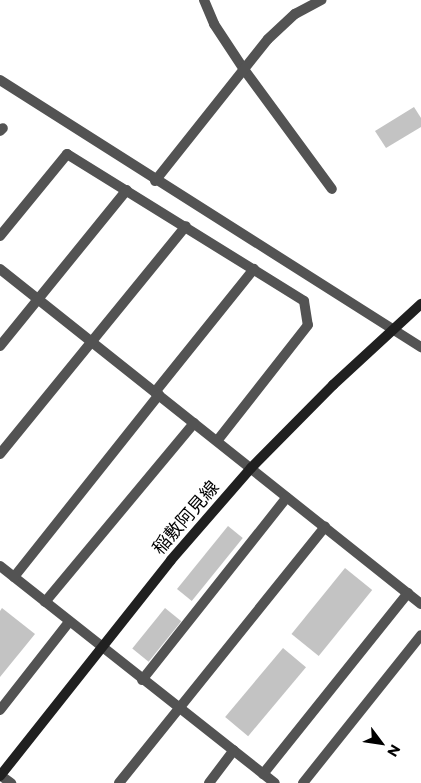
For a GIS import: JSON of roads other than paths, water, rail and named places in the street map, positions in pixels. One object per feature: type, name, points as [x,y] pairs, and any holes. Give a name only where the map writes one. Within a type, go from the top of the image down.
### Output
[{"type":"main road","name":"稲敷阿見線","points":[[0,775],[100,647],[251,468],[391,330],[421,304]]},
{"type":"street","points":[[204,0],[214,24],[243,68],[332,189]]},
{"type":"street","points":[[156,181],[243,68],[295,14],[321,0]]},
{"type":"street","points":[[0,80],[421,348]]},
{"type":"street","points":[[0,236],[67,154],[186,226],[304,301],[308,325],[217,441]]},
{"type":"street","points":[[0,346],[127,190]]},
{"type":"street","points":[[0,454],[186,226]]},
{"type":"street","points":[[0,269],[421,604]]},
{"type":"street","points":[[14,577],[254,269]]},
{"type":"street","points":[[45,602],[194,423]]},
{"type":"street","points":[[142,680],[287,497]]},
{"type":"street","points":[[119,783],[325,527]]},
{"type":"street","points":[[0,566],[100,647],[275,783]]},
{"type":"street","points":[[263,774],[408,593]]},
{"type":"street","points":[[0,710],[69,622]]},
{"type":"street","points":[[303,783],[421,635]]},
{"type":"street","points":[[209,783],[234,750]]},
{"type":"street","points":[[0,775],[11,783]]}]
